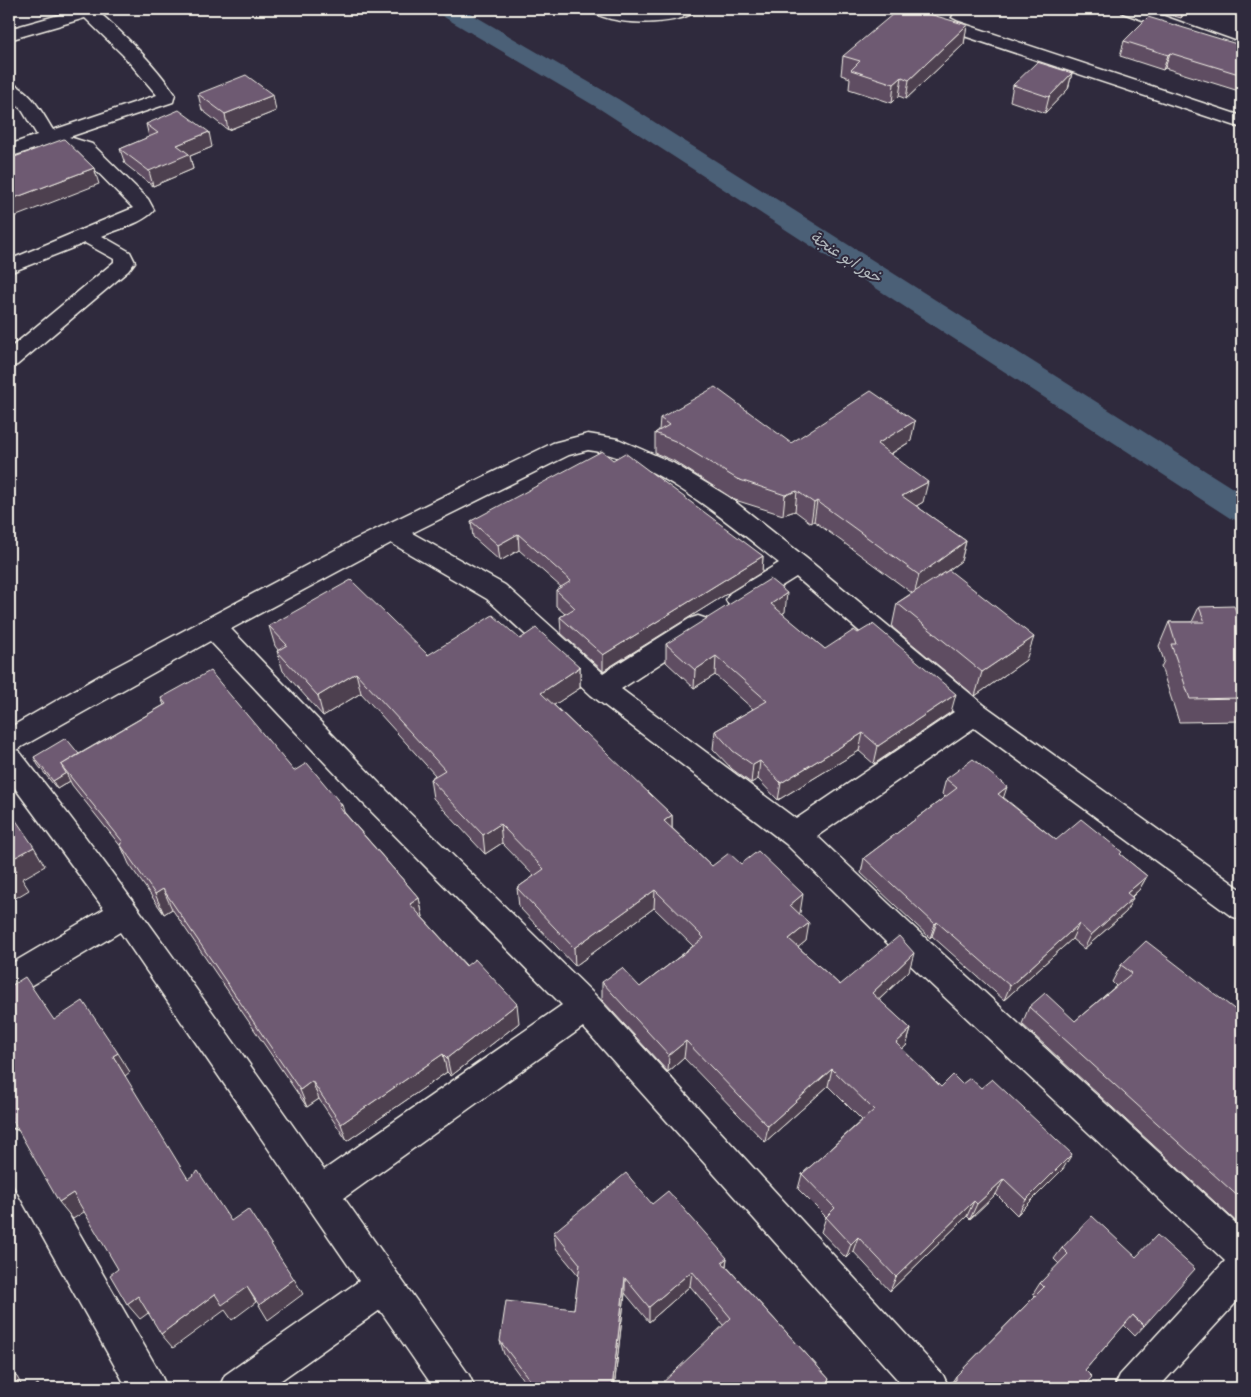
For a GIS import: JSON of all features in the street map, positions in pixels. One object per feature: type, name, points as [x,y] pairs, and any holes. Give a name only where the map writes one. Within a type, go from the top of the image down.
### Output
[{"type":"street","points":[[599,9],[650,19],[679,14],[688,9]]},
{"type":"street","points":[[947,9],[941,19],[952,26],[1242,122]]},
{"type":"street","points":[[1128,9],[1242,50]]},
{"type":"street","points":[[9,35],[89,12],[140,61],[166,94],[166,98],[159,101],[9,150]]},
{"type":"street","points":[[9,88],[28,107],[48,137],[85,148],[141,203],[144,210],[9,267]]},
{"type":"street","points":[[9,360],[125,262],[123,256],[85,235]]},
{"type":"street","points":[[9,741],[213,627],[391,532],[562,449],[588,442],[610,445],[665,469],[720,503],[797,564],[974,713],[1242,906]]},
{"type":"street","points":[[391,532],[496,592],[601,688],[796,835],[897,932],[1242,1253]]},
{"type":"street","points":[[601,688],[797,564]]},
{"type":"street","points":[[213,627],[371,793],[586,1007],[930,1388]]},
{"type":"street","points":[[796,835],[974,713]]},
{"type":"street","points":[[9,759],[58,822],[124,913],[456,1388]]},
{"type":"street","points":[[9,982],[124,913]]},
{"type":"street","points":[[319,1194],[586,1007]]},
{"type":"street","points":[[9,1144],[148,1388]]},
{"type":"street","points":[[1134,1388],[1242,1268]]},
{"type":"street","points":[[238,1388],[383,1286]]},
{"type":"building","points":[[899,9],[912,9],[967,25],[909,80],[902,77],[894,84],[851,70],[860,61],[843,56]]},
{"type":"building","points":[[1148,17],[1240,45],[1242,43],[1242,75],[1124,41]]},
{"type":"building","points":[[1037,62],[1072,73],[1049,97],[1013,85]]},
{"type":"building","points":[[246,75],[273,95],[225,114],[198,94]]},
{"type":"building","points":[[179,110],[209,132],[177,145],[189,154],[149,171],[120,149],[158,133],[146,124]]},
{"type":"building","points":[[64,139],[94,168],[9,200],[9,159]]},
{"type":"building","points":[[715,387],[791,443],[871,391],[915,421],[877,444],[928,482],[902,496],[966,541],[919,575],[817,501],[814,503],[797,491],[785,495],[737,479],[675,441],[655,433],[669,425],[660,418]]},
{"type":"building","points":[[602,451],[613,460],[625,453],[763,556],[603,655],[560,617],[575,608],[556,590],[571,581],[518,534],[498,545],[471,521]]},
{"type":"building","points":[[949,570],[1034,637],[982,672],[897,603]]},
{"type":"building","points":[[770,579],[787,593],[771,604],[825,649],[854,630],[858,633],[873,624],[956,694],[878,746],[863,733],[781,783],[760,761],[753,765],[733,751],[715,731],[767,701],[716,656],[695,670],[666,644]]},
{"type":"building","points":[[351,580],[428,655],[493,615],[520,639],[536,628],[580,667],[541,693],[672,815],[664,821],[712,866],[729,853],[741,864],[758,851],[803,894],[790,905],[809,923],[789,939],[840,985],[899,936],[914,953],[872,993],[911,1029],[896,1043],[941,1087],[953,1075],[962,1084],[970,1078],[981,1088],[992,1079],[1072,1154],[1026,1200],[1004,1179],[977,1204],[974,1201],[896,1277],[858,1237],[851,1244],[826,1217],[835,1208],[802,1174],[874,1110],[832,1069],[768,1126],[686,1041],[669,1055],[602,982],[622,968],[640,987],[704,938],[655,890],[574,948],[517,888],[544,869],[500,824],[483,835],[430,779],[445,770],[356,673],[318,696],[277,651],[287,645],[269,626]]},
{"type":"building","points":[[1234,606],[1240,621],[1242,621],[1242,698],[1190,699],[1171,644],[1176,644],[1169,622],[1205,622],[1199,607]]},
{"type":"building","points":[[210,671],[294,771],[307,763],[342,805],[339,807],[419,898],[410,904],[466,966],[475,959],[517,1004],[447,1058],[443,1054],[341,1124],[312,1081],[300,1090],[163,889],[155,894],[120,844],[123,842],[61,765],[166,704],[161,698]]},
{"type":"building","points":[[66,738],[79,754],[61,765],[66,773],[53,781],[34,757]]},
{"type":"building","points":[[973,759],[1007,787],[998,794],[1056,840],[1081,819],[1122,852],[1120,854],[1147,876],[1127,893],[1133,898],[1091,935],[1079,924],[1010,986],[937,922],[935,924],[864,858],[957,788],[946,779]]},
{"type":"building","points":[[9,810],[34,847],[10,860],[17,871],[9,876]]},
{"type":"building","points":[[1146,941],[1242,1015],[1240,1023],[1242,1025],[1242,1200],[1029,1007],[1045,993],[1075,1021],[1132,973],[1121,965]]},
{"type":"building","points":[[25,977],[54,1020],[83,1001],[118,1053],[113,1056],[188,1179],[198,1171],[231,1221],[248,1209],[294,1279],[259,1305],[247,1287],[222,1305],[215,1294],[161,1334],[138,1296],[127,1304],[110,1275],[118,1269],[73,1193],[59,1202],[9,1114],[9,1090],[11,1088],[9,1085],[9,987]]},
{"type":"building","points":[[626,1173],[652,1204],[668,1191],[727,1258],[722,1262],[829,1379],[820,1388],[657,1388],[731,1318],[692,1271],[649,1307],[625,1278],[612,1388],[536,1388],[500,1341],[506,1301],[574,1309],[580,1264],[554,1232]]},
{"type":"building","points":[[1092,1216],[1136,1257],[1157,1235],[1195,1269],[1144,1326],[1133,1315],[1085,1370],[1092,1377],[1082,1388],[955,1388],[950,1383],[956,1380],[956,1376],[1044,1287],[1040,1283],[1068,1254],[1062,1248]]},
{"type":"building","points":[[9,1373],[17,1388],[9,1388]]},
{"type":"building","points":[[327,1382],[331,1388],[320,1388]]},
{"type":"building","points":[[38,1384],[40,1388],[31,1388]]},
{"type":"waterway","name":"خور ابو عنجة","points":[[447,9],[609,104],[1242,510]]}]
